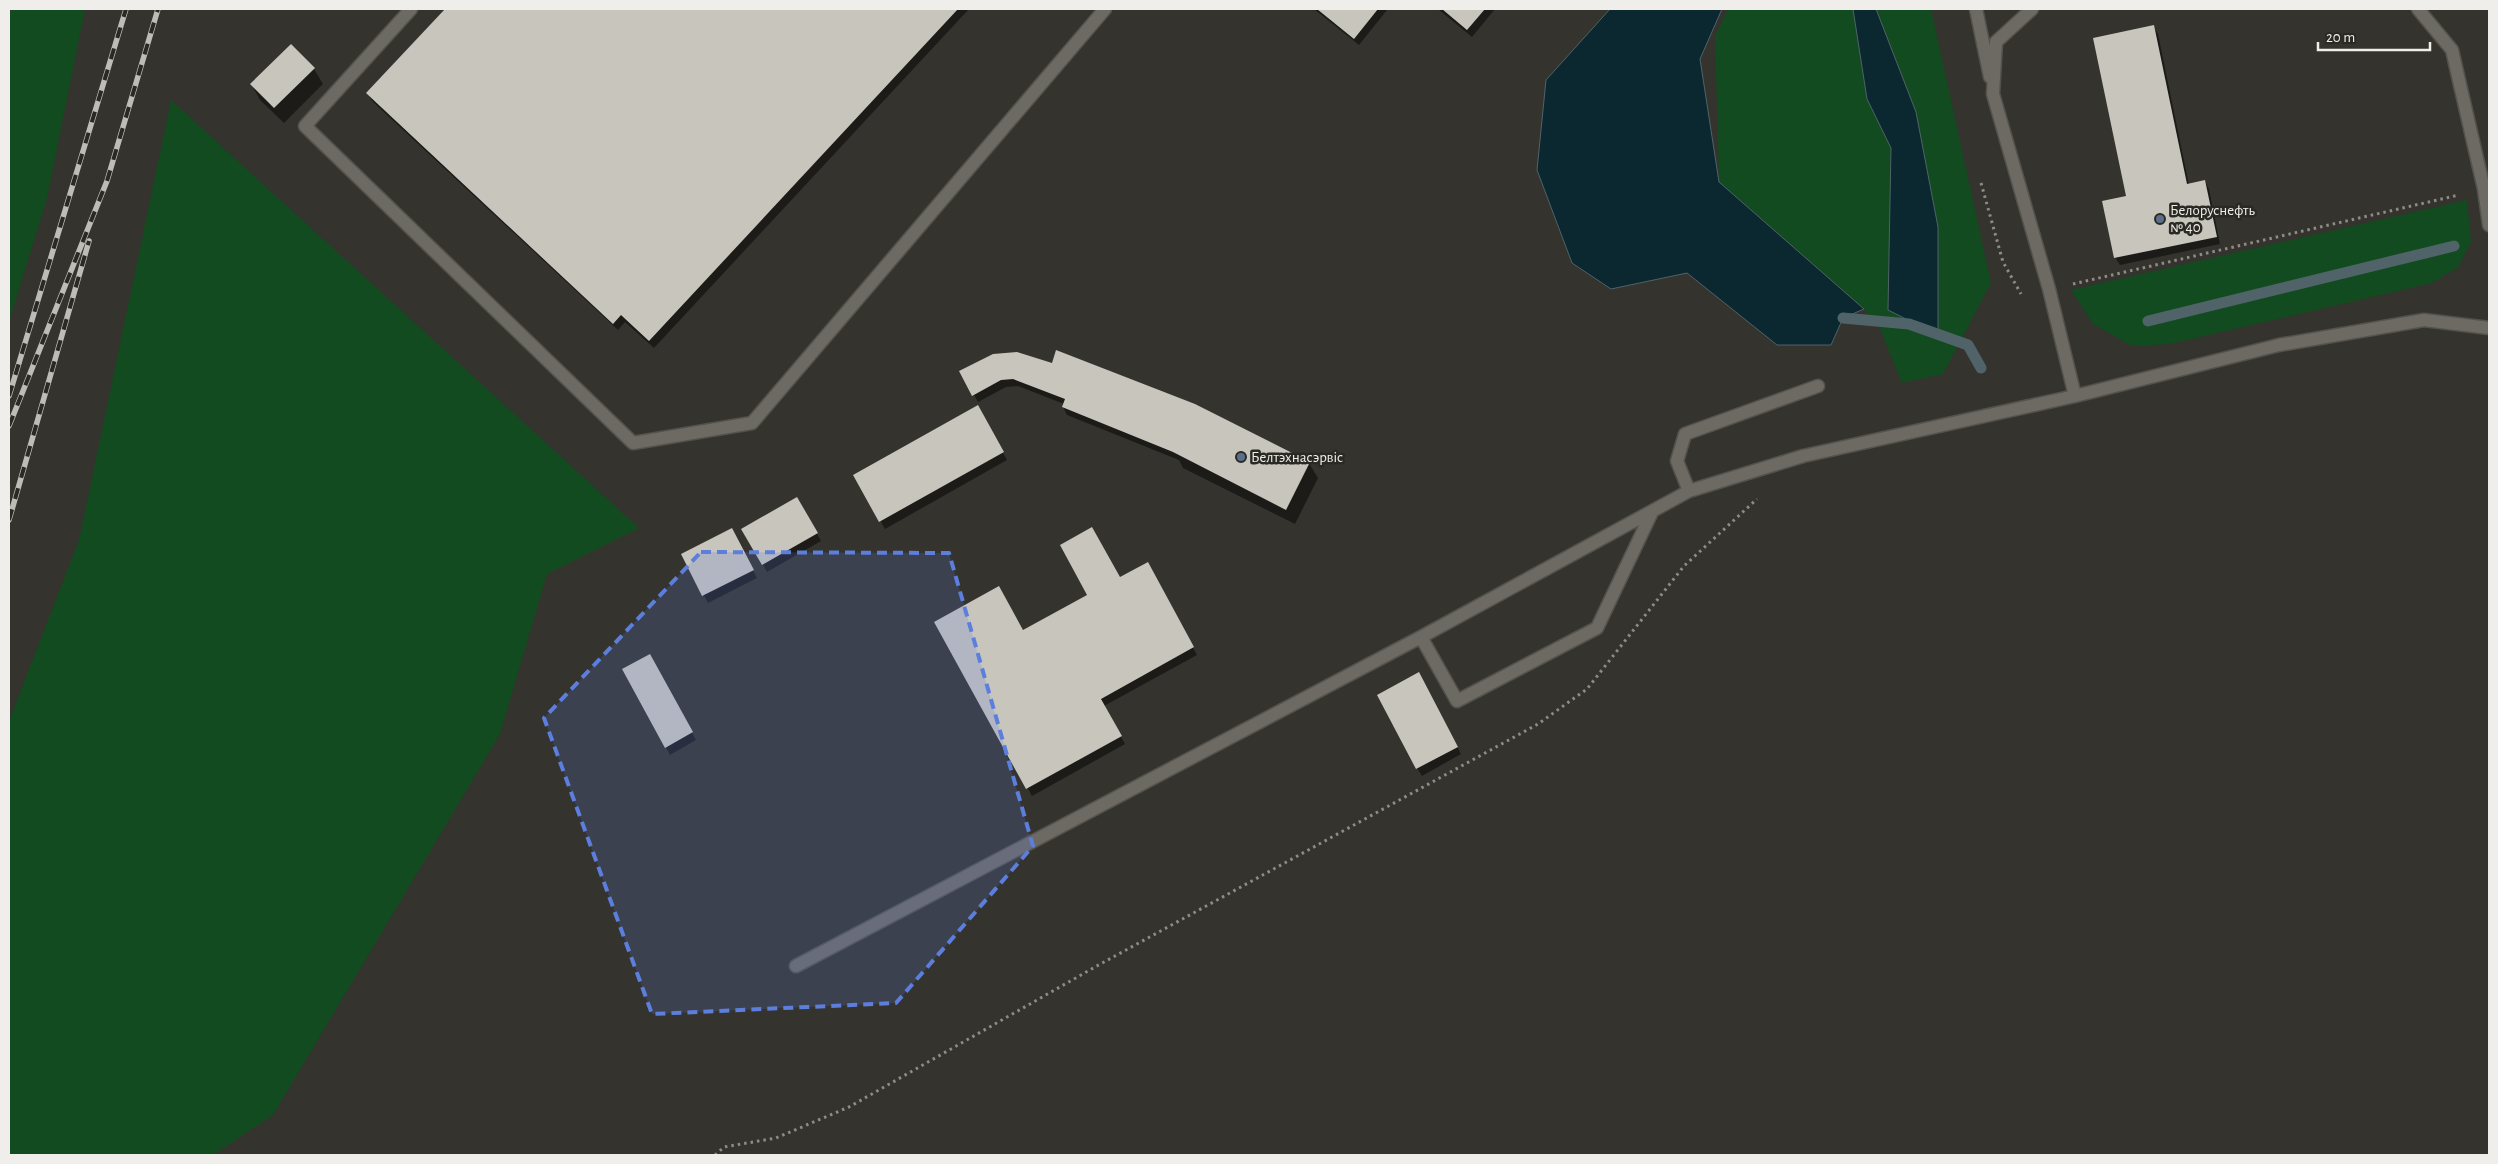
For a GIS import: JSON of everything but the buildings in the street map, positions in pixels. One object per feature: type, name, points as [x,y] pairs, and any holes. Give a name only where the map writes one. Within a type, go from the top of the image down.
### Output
[{"type":"lane","points":[[412,9],[305,126],[633,443],[752,423],[1105,9]]},
{"type":"lane","points":[[1976,9],[1993,94],[2049,289],[2076,396]]},
{"type":"lane","points":[[1993,94],[1996,42],[2032,9]]},
{"type":"lane","points":[[2418,9],[2452,50],[2484,189],[2489,225]]},
{"type":"lane","points":[[796,966],[1421,637],[1689,491],[1803,456],[2076,396],[2278,344],[2424,320],[2489,328]]},
{"type":"lane","points":[[1689,491],[1677,461],[1685,434],[1818,386]]},
{"type":"lane","points":[[1421,637],[1457,701],[1597,628],[1652,512]]},
{"type":"path","points":[[1980,183],[2002,262],[2022,295],[2484,189]]},
{"type":"path","points":[[715,1155],[724,1147],[776,1138],[849,1107],[1095,966],[1538,724],[1587,689],[1684,566],[1761,495]]},
{"type":"highlighted area","points":[[701,552],[949,553],[1033,846],[896,1003],[652,1014],[544,718]]},
{"type":"green space","points":[[9,9],[85,9],[47,198],[9,322]]},
{"type":"green space","points":[[1728,9],[1931,9],[1991,283],[1943,374],[1902,383],[1880,329],[1864,309],[1719,182],[1715,36]]},
{"type":"green space","points":[[171,100],[639,528],[547,574],[500,734],[273,1115],[213,1155],[9,1155],[9,721],[79,540]]},
{"type":"green space","points":[[2467,200],[2471,242],[2458,267],[2432,283],[2170,344],[2132,346],[2093,324],[2071,290]]},
{"type":"water","points":[[1610,9],[1722,9],[1700,59],[1719,182],[1864,309],[1843,318],[1831,345],[1777,345],[1687,273],[1611,289],[1572,263],[1537,170],[1546,80]]},
{"type":"water","points":[[1853,9],[1876,9],[1916,112],[1938,227],[1938,335],[1888,310],[1891,148],[1867,99]]},
{"type":"waterway","points":[[2148,321],[2454,246]]},
{"type":"waterway","points":[[1843,318],[1909,324],[1968,345],[1981,368]]},
{"type":"railway","points":[[9,396],[126,9]]},
{"type":"railway","points":[[9,426],[107,181],[158,9]]},
{"type":"railway","points":[[9,520],[89,241]]},
{"type":"place","name":"Белоруснефть № 40","points":[[2160,219]]},
{"type":"place","name":"Белтэхнасэрвіс","points":[[1241,457]]}]
